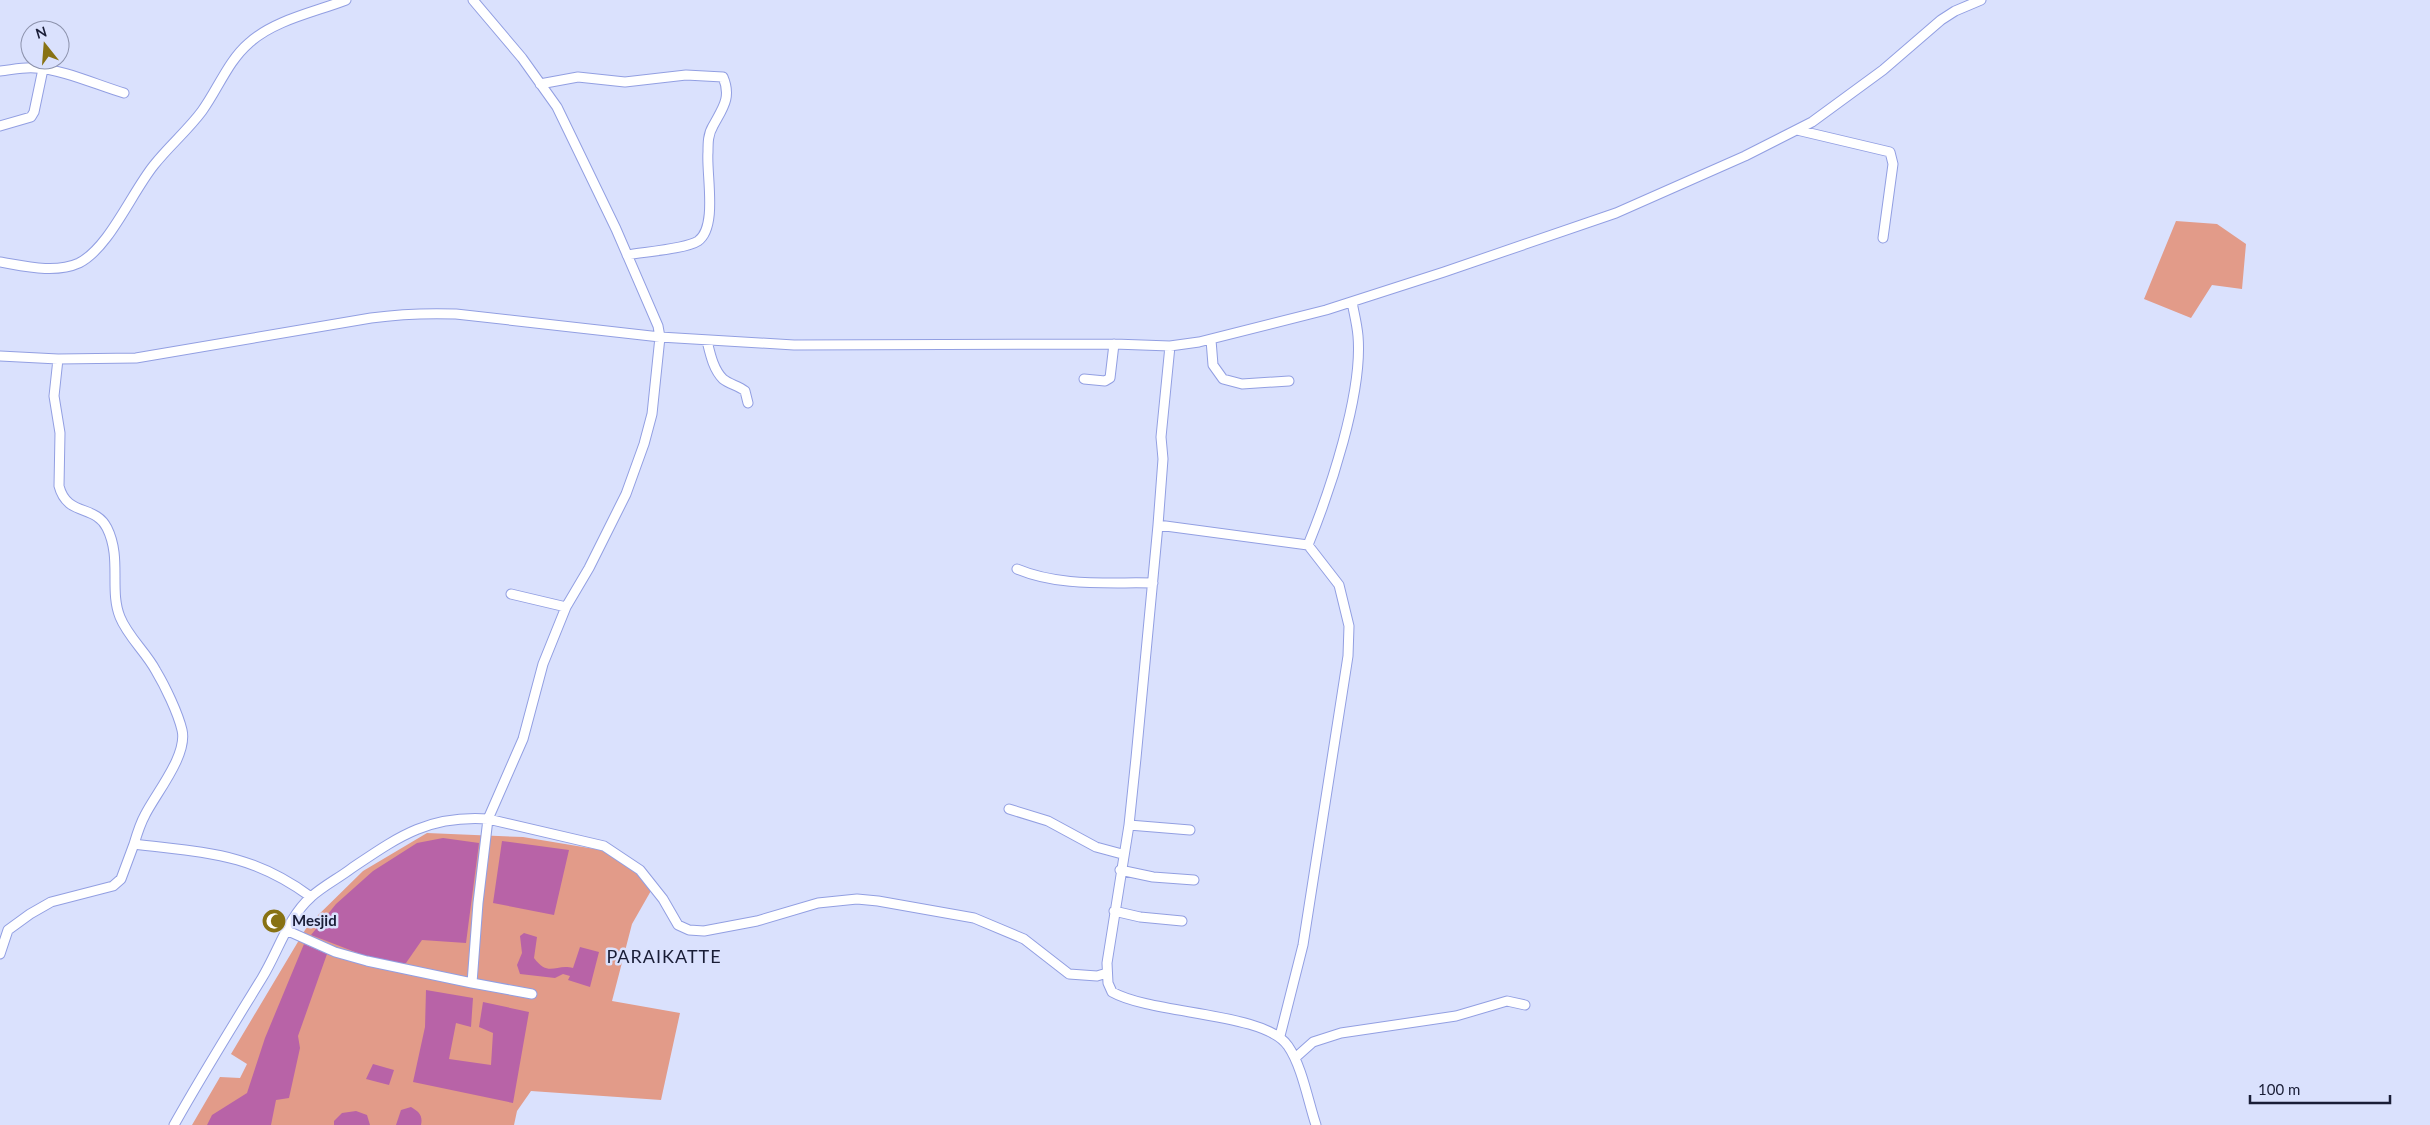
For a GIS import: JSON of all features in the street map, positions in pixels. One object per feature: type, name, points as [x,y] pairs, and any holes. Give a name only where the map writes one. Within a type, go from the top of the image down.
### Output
[{"type":"street","points":[[0,262],[47,268],[78,263],[90,255],[106,239],[123,210],[154,165],[202,112],[239,52],[251,41],[274,28],[346,0]]},
{"type":"street","points":[[472,983],[478,903],[488,819],[522,739],[543,664],[566,607],[590,568],[626,494],[644,444],[652,414],[660,337],[658,326],[628,255],[557,107],[518,53],[473,0]]},
{"type":"street","points":[[0,356],[58,359],[136,358],[400,314],[456,314],[660,337],[853,346],[1114,344],[1170,346],[1210,340],[1352,302],[1444,272],[1616,212],[1746,156],[1812,122],[1883,70],[1941,20],[1955,11],[1981,0]]},
{"type":"street","points":[[0,71],[20,69]]},
{"type":"street","points":[[0,126],[31,117],[34,112],[43,70]]},
{"type":"street","points":[[47,70],[124,93]]},
{"type":"street","points":[[540,84],[578,77],[625,82],[686,75],[723,78],[726,84],[726,101],[709,137],[707,156],[710,200],[706,230],[699,240],[688,245],[628,255]]},
{"type":"street","points":[[1797,130],[1890,152],[1893,164],[1883,238]]},
{"type":"street","points":[[1308,545],[1320,515],[1350,412],[1357,362],[1358,336],[1352,302]]},
{"type":"street","points":[[707,340],[711,358],[719,372],[724,379],[745,391],[748,403]]},
{"type":"street","points":[[1210,340],[1214,365],[1223,379],[1242,384],[1289,380]]},
{"type":"street","points":[[1084,379],[1105,382],[1110,378],[1114,344]]},
{"type":"street","points":[[1170,346],[1161,437],[1163,459],[1153,583],[1128,825],[1122,854],[1107,963],[1108,983],[1112,992],[1121,997],[1261,1027],[1280,1036],[1295,1058],[1316,1125]]},
{"type":"street","points":[[0,954],[4,928],[51,902],[113,886],[120,879],[144,816],[176,761],[181,745],[182,730],[156,670],[120,617],[117,604],[117,568],[114,543],[107,527],[96,516],[72,507],[61,495],[59,486],[59,423],[54,396],[58,359]]},
{"type":"street","points":[[1158,525],[1308,545],[1339,585],[1349,626],[1348,656],[1303,945],[1280,1036]]},
{"type":"street","points":[[1017,569],[1033,576],[1076,582],[1153,583]]},
{"type":"street","points":[[511,594],[566,607]]},
{"type":"street","points":[[1009,810],[1048,821],[1096,847],[1122,854]]},
{"type":"street","points":[[174,1125],[206,1067],[263,977],[288,931],[311,897],[386,844],[407,833],[443,821],[473,818],[488,819],[604,846],[640,870],[663,899],[678,925],[689,930],[704,931],[757,921],[818,902],[871,900],[974,918],[1024,939],[1069,974],[1097,976],[1107,973]]},
{"type":"street","points":[[1128,825],[1190,830]]},
{"type":"street","points":[[134,844],[242,859],[279,876],[311,897]]},
{"type":"street","points":[[1120,870],[1153,877],[1194,880]]},
{"type":"street","points":[[1114,911],[1140,917],[1182,921]]},
{"type":"street","points":[[288,931],[335,952],[366,961],[532,994]]},
{"type":"street","points":[[1295,1058],[1312,1042],[1341,1033],[1456,1016],[1507,1001],[1525,1005]]},
{"type":"shaded area","points":[[2176,221],[2217,224],[2246,244],[2242,289],[2212,285],[2191,318],[2144,299]]},
{"type":"shaded area","points":[[427,833],[523,837],[619,853],[656,882],[632,924],[612,1001],[680,1013],[661,1100],[531,1091],[517,1111],[514,1125],[192,1125],[220,1077],[240,1078],[247,1064],[231,1054],[308,925],[363,871]]},
{"type":"shaded area","points":[[443,838],[479,843],[466,943],[422,940],[406,963],[389,965],[311,935],[336,904],[373,871],[417,843]]},
{"type":"shaded area","points":[[502,841],[569,850],[554,915],[493,903]]},
{"type":"shaded area","points":[[524,933],[537,937],[534,958],[539,964],[548,969],[573,968],[580,947],[599,952],[590,987],[568,980],[570,976],[563,974],[555,978],[520,974],[517,965],[522,953],[520,936]]},
{"type":"shaded area","points":[[304,944],[327,954],[298,1036],[300,1048],[289,1098],[276,1100],[271,1125],[207,1125],[212,1115],[247,1093],[265,1038]]},
{"type":"shaded area","points":[[426,990],[473,998],[471,1027],[456,1023],[449,1059],[491,1065],[493,1033],[479,1027],[483,1002],[529,1012],[513,1103],[413,1082],[425,1027]]},
{"type":"shaded area","points":[[373,1064],[394,1070],[389,1085],[366,1079]]},
{"type":"shaded area","points":[[411,1107],[420,1114],[421,1125],[396,1125],[401,1110]]},
{"type":"shaded area","points":[[356,1111],[367,1115],[370,1125],[334,1125],[334,1121],[342,1113]]},
{"type":"place","name":"Mesjid","points":[[274,921]]},
{"type":"district","name":"PARAIKATTE","points":[[664,957]]}]
